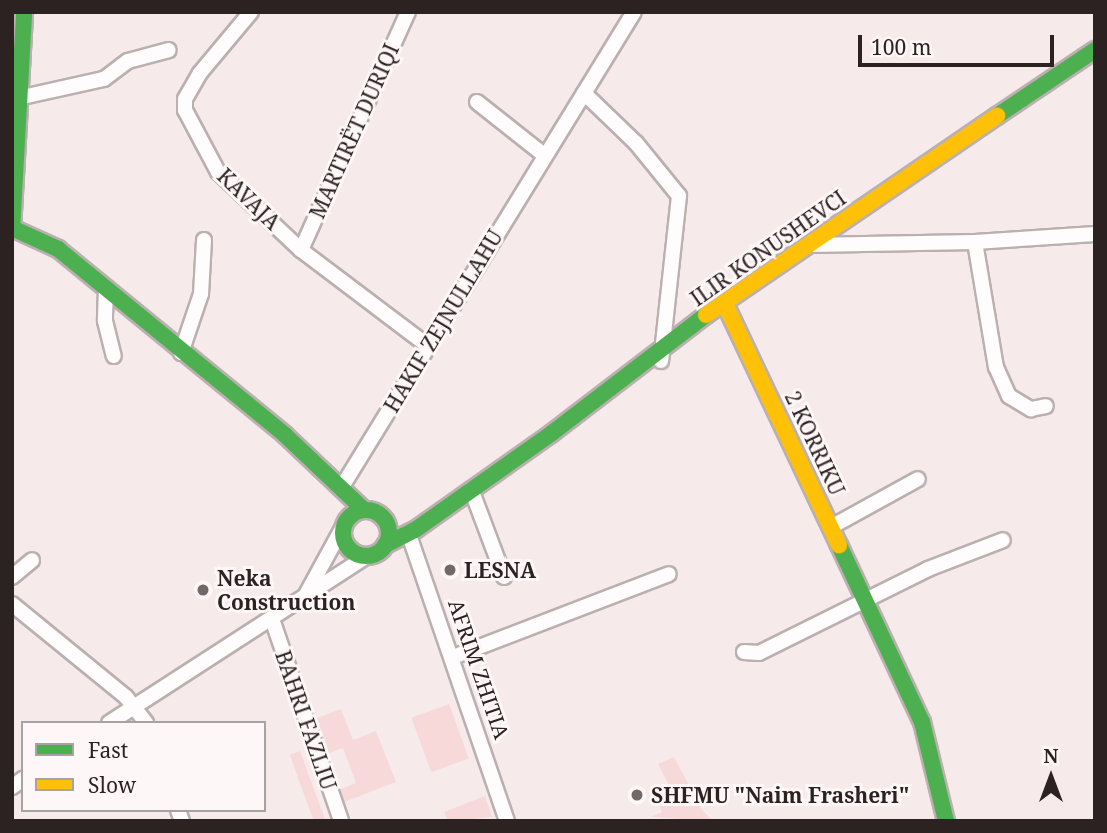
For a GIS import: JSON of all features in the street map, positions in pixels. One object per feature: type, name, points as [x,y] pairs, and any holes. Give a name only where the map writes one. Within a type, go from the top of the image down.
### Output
[{"type":"street","points":[[24,12],[12,229],[58,249],[342,485],[364,510],[408,532]]},
{"type":"street","name":"KAVAJA","points":[[251,12],[200,73],[185,99],[185,110],[218,172],[301,250],[428,346]]},
{"type":"street","name":"MARTIRËT DURIQI","points":[[301,250],[408,12]]},
{"type":"street","name":"HAKIF ZEJNULLAHU","points":[[342,485],[634,12]]},
{"type":"street","points":[[18,99],[104,79],[128,61],[169,50]]},
{"type":"street","name":"ILIR KONUSHEVCI","points":[[408,532],[807,245],[1095,51]]},
{"type":"street","points":[[584,93],[636,143],[679,196],[663,348]]},
{"type":"street","points":[[477,102],[544,155]]},
{"type":"street","points":[[807,245],[975,242],[1095,234]]},
{"type":"street","points":[[181,353],[201,294],[204,240]]},
{"type":"street","points":[[975,242],[996,367],[1009,396],[1031,409],[1046,406]]},
{"type":"street","points":[[106,288],[105,321],[114,356]]},
{"type":"street","name":"2 KORRIKU","points":[[725,304],[867,599],[922,722],[946,821]]},
{"type":"street","points":[[831,527],[918,479]]},
{"type":"street","points":[[471,489],[505,577]]},
{"type":"street","points":[[303,600],[345,523],[364,510]]},
{"type":"street","points":[[383,518],[389,531],[385,545]]},
{"type":"street","points":[[345,523],[345,543],[355,553],[369,555]]},
{"type":"street","points":[[111,721],[408,532]]},
{"type":"street","name":"AFRIM ZHITIA","points":[[408,532],[507,821]]},
{"type":"street","points":[[744,652],[759,653],[928,569],[1003,540]]},
{"type":"street","points":[[12,577],[32,561]]},
{"type":"street","points":[[453,657],[669,574]]},
{"type":"street","points":[[12,604],[136,706],[145,721]]},
{"type":"street","name":"BAHRI FAZLIU","points":[[272,619],[341,821]]},
{"type":"shaded area","points":[[449,704],[469,759],[431,772],[411,718]]},
{"type":"shaded area","points":[[341,709],[353,740],[376,731],[396,782],[344,802],[339,790],[356,783],[343,748],[327,754],[314,719]]},
{"type":"shaded area","points":[[300,751],[325,821],[314,821],[290,755]]},
{"type":"shaded area","points":[[674,757],[702,810],[713,821],[651,817],[662,812],[658,803],[674,795],[658,764]]},
{"type":"shaded area","points":[[485,796],[492,817],[448,821],[444,812]]},
{"type":"traffic: fast","points":[[12,230],[24,12]]},
{"type":"traffic: fast","points":[[997,116],[1095,50]]},
{"type":"traffic: fast","points":[[12,228],[58,249],[285,435],[364,510]]},
{"type":"traffic: fast","points":[[385,545],[415,530],[552,433],[706,315]]},
{"type":"traffic: fast","points":[[366,510],[382,517],[389,533],[382,549],[366,556],[350,549],[343,533],[350,517],[366,510]]},
{"type":"traffic: fast","points":[[839,545],[922,722],[946,821]]},
{"type":"traffic: slow","points":[[706,315],[997,116]]},
{"type":"traffic: slow","points":[[725,304],[839,545]]},
{"type":"place","name":"LESNA","points":[[450,570]]},
{"type":"place","name":"Neka Construction","points":[[203,590]]},
{"type":"place","name":"SHFMU \"Naim Frasheri\"","points":[[637,795]]}]
